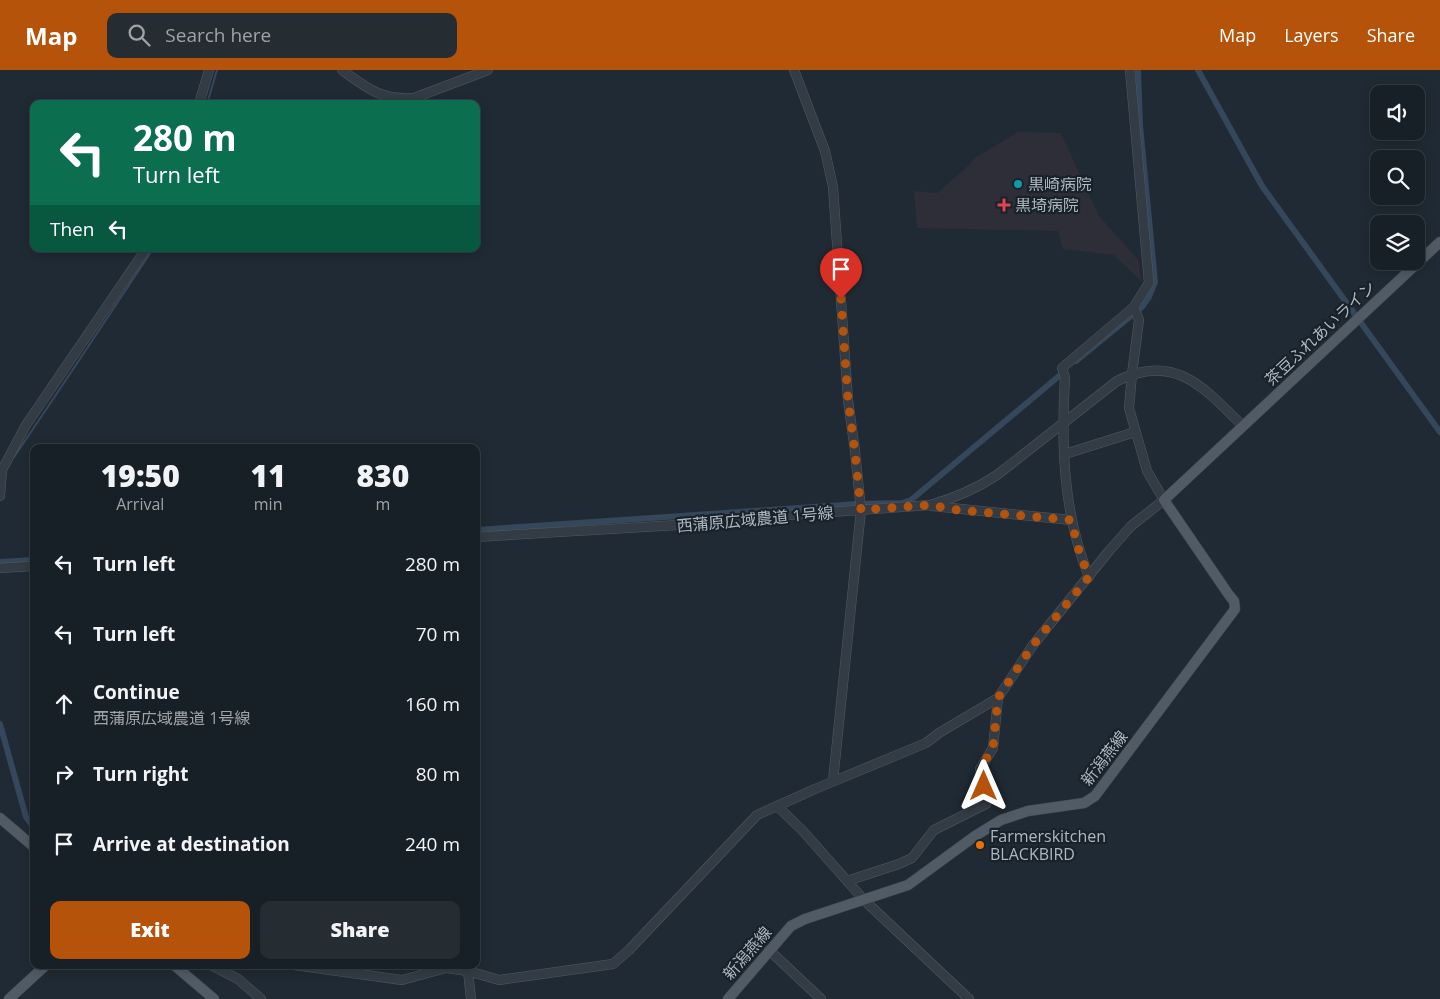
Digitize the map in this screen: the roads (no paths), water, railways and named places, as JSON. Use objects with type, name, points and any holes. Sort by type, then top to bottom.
[{"type":"main road","name":"茶豆ふれあいライン","points":[[1243,426],[1440,242]]},
{"type":"main road","points":[[1164,500],[1243,426]]},
{"type":"main road","name":"新潟燕線","points":[[728,999],[791,926],[908,885],[1001,820],[1028,810],[1084,802],[1095,796],[1235,609],[1234,601],[1164,500]]},
{"type":"main road","points":[[0,818],[30,844]]},
{"type":"main road","points":[[9,999],[42,969]]},
{"type":"main road","points":[[179,969],[214,999]]},
{"type":"street","points":[[200,100],[209,70]]},
{"type":"street","points":[[342,70],[375,93],[386,97],[402,99],[414,98],[488,70]]},
{"type":"street","points":[[794,70],[825,151],[833,187],[848,400],[861,510],[833,782]]},
{"type":"street","points":[[1089,577],[1079,551],[1071,520],[1064,473],[1065,377],[1062,368],[1134,308],[1149,283],[1130,70]]},
{"type":"street","points":[[0,496],[1,471],[26,425],[144,252]]},
{"type":"street","points":[[453,969],[499,980],[613,964],[629,950],[758,816],[777,806],[926,743],[939,733],[998,698],[1033,645],[1131,526],[1164,500],[1147,471],[1129,408],[1139,320],[1134,308]]},
{"type":"street","name":"西蒲原広域農道 1号線","points":[[480,537],[695,524],[718,520],[930,505],[956,498],[998,475],[1117,381],[1132,374],[1149,370],[1179,374],[1196,382],[1243,426]]},
{"type":"street","points":[[1065,454],[1135,432]]},
{"type":"street","points":[[930,505],[957,510],[1071,520]]},
{"type":"street","points":[[0,568],[30,566]]},
{"type":"street","points":[[846,881],[912,858],[934,830],[986,804],[988,796],[980,769],[993,748],[998,698]]},
{"type":"street","points":[[777,806],[802,830],[864,900],[969,999]]},
{"type":"street","points":[[770,950],[821,999]]},
{"type":"street","points":[[218,969],[238,979],[261,999]]},
{"type":"street","points":[[323,969],[402,980],[442,969]]},
{"type":"street","points":[[468,971],[471,999]]},
{"type":"waterway","points":[[208,100],[217,70]]},
{"type":"waterway","points":[[1076,361],[1142,307],[1149,297],[1155,282],[1140,125],[1138,70]]},
{"type":"waterway","points":[[1198,70],[1262,186],[1440,432]]},
{"type":"waterway","points":[[14,457],[151,252]]},
{"type":"waterway","points":[[480,530],[857,504],[902,503],[911,500],[1065,371]]},
{"type":"waterway","points":[[0,562],[30,560]]},
{"type":"waterway","points":[[0,724],[26,817],[30,822]]},
{"type":"place","name":"黒崎病院","points":[[1018,184]]},
{"type":"place","name":"黒埼病院","points":[[1004,205]]},
{"type":"place","name":"Farmerskitchen BLACKBIRD","points":[[980,845]]}]
